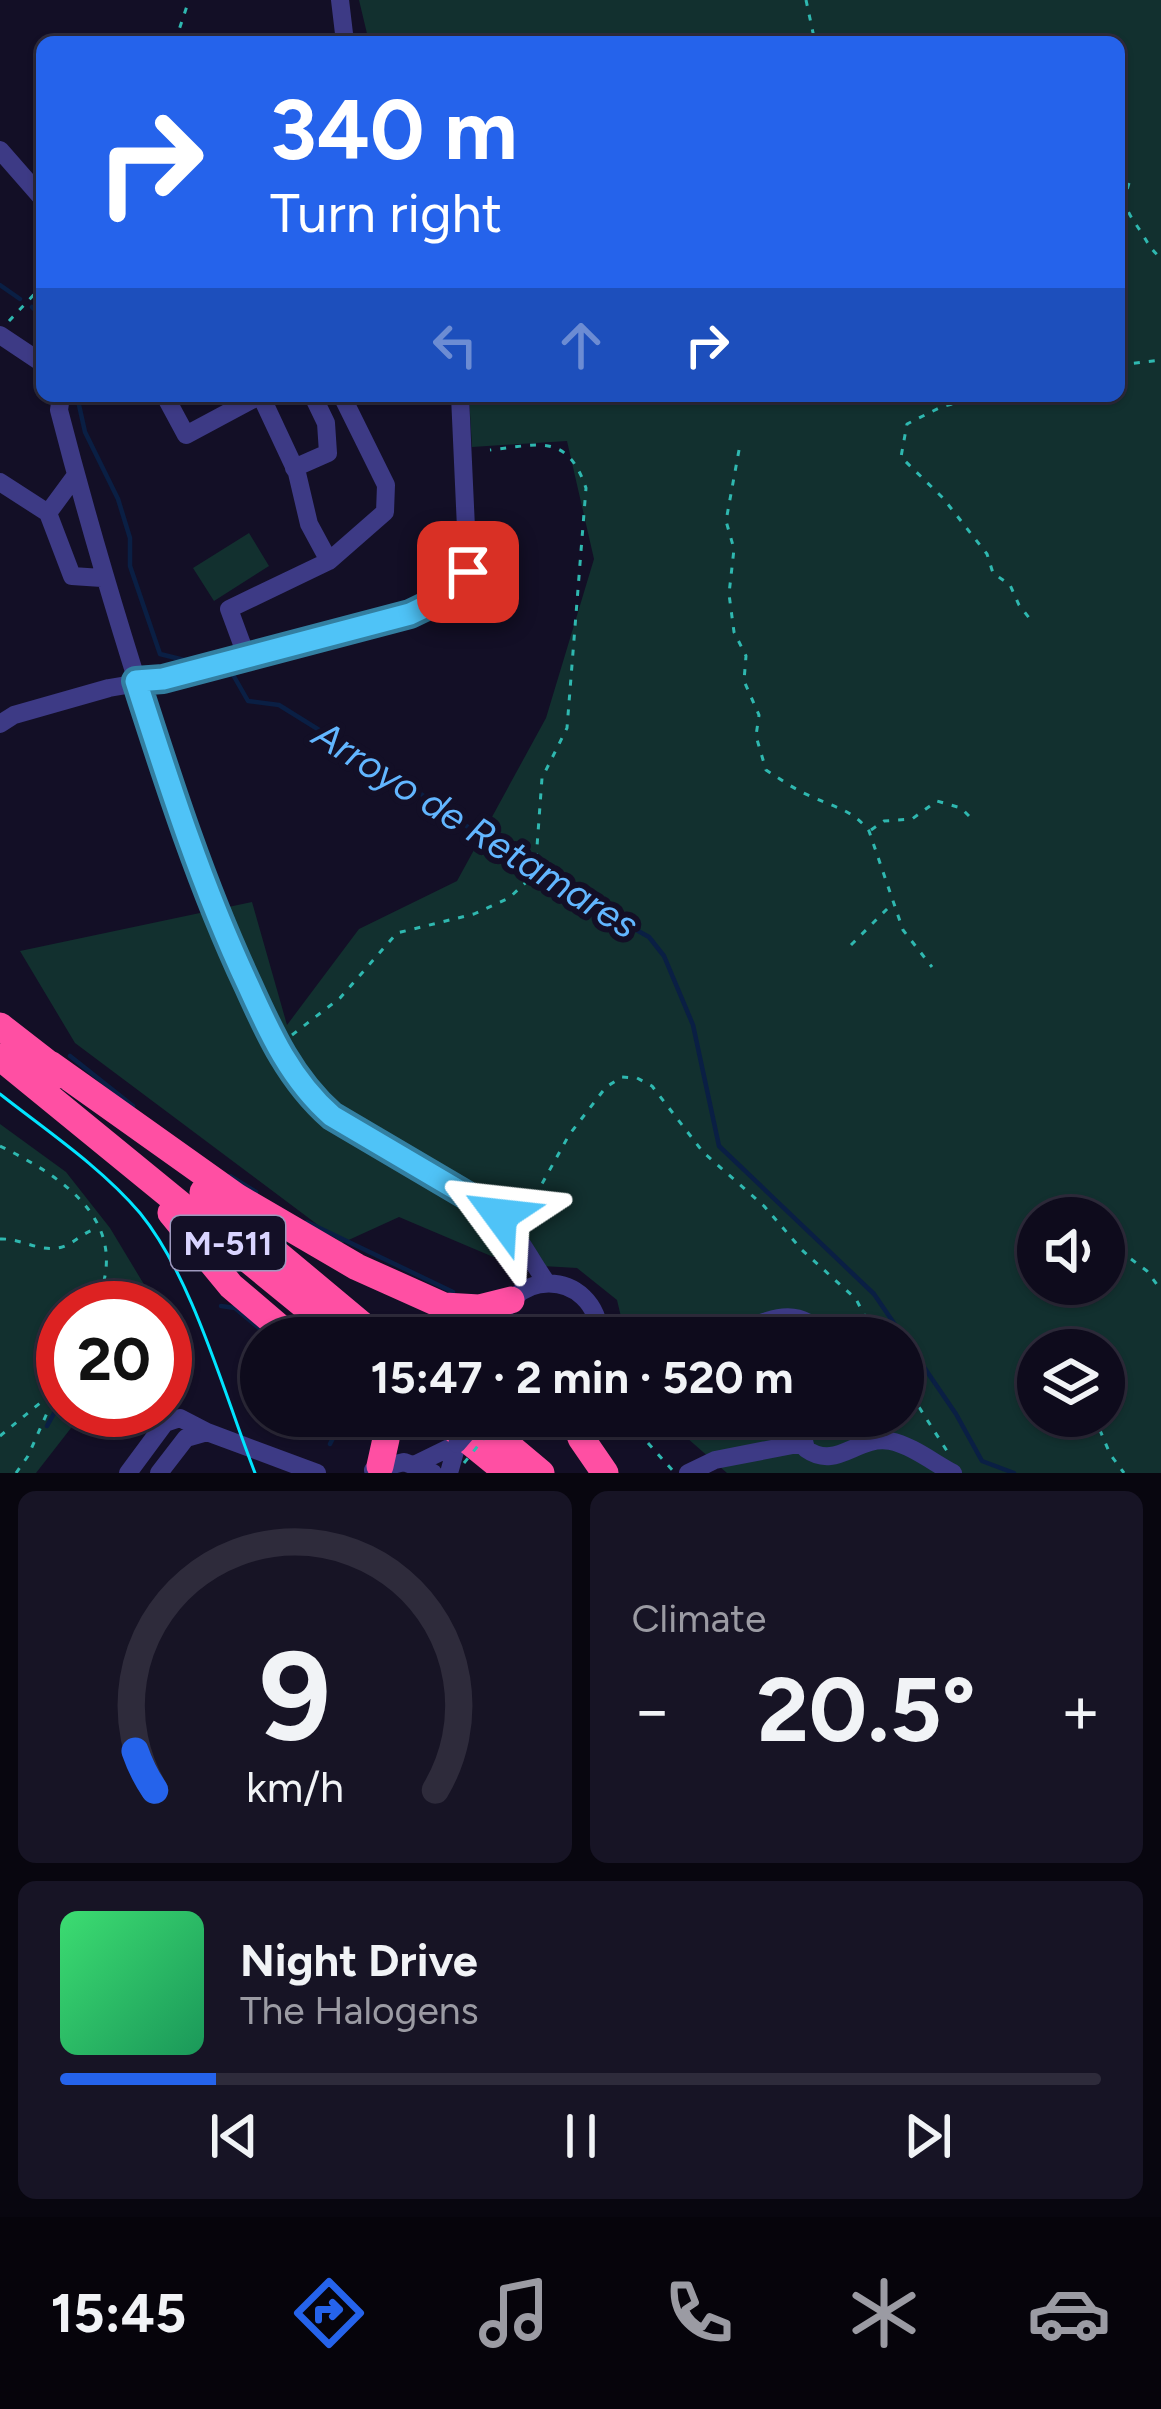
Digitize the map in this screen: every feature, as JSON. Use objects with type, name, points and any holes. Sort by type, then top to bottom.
[{"type":"highway","name":"M-511","points":[[0,1026],[353,1317]]},
{"type":"highway","name":"M-511","points":[[0,1058],[318,1317]]},
{"type":"highway","points":[[50,1064],[223,1187],[357,1267],[435,1304],[479,1308],[516,1296]]},
{"type":"highway","points":[[110,1149],[168,1209],[231,1286],[267,1317]]},
{"type":"highway","points":[[375,1470],[386,1437]]},
{"type":"highway","points":[[464,1437],[508,1473]]},
{"type":"highway","points":[[501,1437],[542,1473]]},
{"type":"highway","points":[[581,1437],[605,1473]]},
{"type":"street","points":[[340,0],[344,36]]},
{"type":"street","points":[[0,150],[36,191]]},
{"type":"street","points":[[4,328],[36,357]]},
{"type":"street","points":[[61,402],[102,578],[208,900],[276,1048],[308,1095],[332,1116],[500,1215],[547,1283],[580,1294],[593,1317]]},
{"type":"street","points":[[168,402],[186,435],[249,402]]},
{"type":"street","points":[[263,402],[294,467],[309,524],[329,561]]},
{"type":"street","points":[[246,655],[229,610],[329,561],[385,512],[386,485],[344,402]]},
{"type":"street","points":[[0,724],[14,715],[136,681],[163,679],[410,614],[460,590],[468,572],[460,402]]},
{"type":"street","points":[[294,467],[328,454],[326,423],[316,403]]},
{"type":"street","points":[[49,513],[76,475]]},
{"type":"street","points":[[0,482],[49,513],[72,576],[102,578]]},
{"type":"street","points":[[502,1317],[516,1296],[525,1250]]},
{"type":"street","points":[[516,1296],[547,1283]]},
{"type":"street","points":[[128,1473],[172,1419],[186,1419],[207,1432],[312,1472]]},
{"type":"street","points":[[159,1473],[186,1438],[207,1432]]},
{"type":"street","points":[[802,1442],[803,1437]]},
{"type":"street","points":[[802,1442],[816,1456],[829,1460],[869,1442],[890,1441],[951,1464]]},
{"type":"street","points":[[688,1473],[715,1460],[786,1449],[802,1442]]},
{"type":"street","points":[[375,1470],[424,1468],[456,1460]]},
{"type":"path","points":[[178,36],[189,0]]},
{"type":"path","points":[[806,0],[814,36]]},
{"type":"path","points":[[1125,196],[1129,183]]},
{"type":"path","points":[[1125,207],[1149,248],[1161,258]]},
{"type":"path","points":[[4,328],[36,293]]},
{"type":"path","points":[[1125,364],[1161,360]]},
{"type":"path","points":[[960,402],[907,424],[901,457],[943,498],[1034,624]]},
{"type":"path","points":[[276,1048],[340,998],[397,933],[474,914],[509,898],[535,874],[542,778],[567,728],[586,488],[579,466],[558,447],[542,444],[490,450]]},
{"type":"path","points":[[739,450],[726,521],[734,548],[729,594],[734,632],[746,656],[744,681],[759,715],[757,736],[766,770],[805,794],[849,811],[869,831],[903,930],[932,967]]},
{"type":"path","points":[[869,831],[884,821],[912,819],[937,801],[961,808],[972,819]]},
{"type":"path","points":[[850,945],[892,905]]},
{"type":"path","points":[[525,1250],[538,1191],[569,1135],[605,1087],[622,1077],[637,1078],[652,1086],[703,1152],[856,1299],[865,1317]]},
{"type":"path","points":[[0,1146],[45,1168],[80,1199],[106,1241],[107,1281]]},
{"type":"path","points":[[0,1238],[37,1247],[64,1246],[83,1232],[99,1228]]},
{"type":"path","points":[[1131,1259],[1161,1290]]},
{"type":"path","points":[[0,1436],[36,1406]]},
{"type":"path","points":[[924,1418],[951,1464]]},
{"type":"path","points":[[16,1473],[36,1437]]},
{"type":"path","points":[[456,1460],[480,1437]]},
{"type":"path","points":[[641,1437],[675,1473]]},
{"type":"path","points":[[1103,1437],[1124,1473]]},
{"type":"green space","points":[[359,0],[1161,0],[1161,1473],[727,1473],[686,1437],[924,1437],[924,1317],[621,1317],[617,1300],[577,1268],[525,1265],[491,1256],[399,1217],[342,1243],[75,1043],[20,951],[252,902],[287,1025],[359,929],[457,881],[546,718],[594,559],[567,441],[472,447],[469,402],[1125,402],[1125,36],[368,36]]},
{"type":"green space","points":[[249,533],[269,566],[214,601],[193,568]]},
{"type":"green space","points":[[0,1124],[66,1172],[110,1228],[142,1281],[36,1281],[36,1437],[64,1437],[36,1473],[0,1473]]},
{"type":"waterway","name":"Arroyo de Retamares","points":[[0,285],[20,299]]},
{"type":"waterway","name":"Arroyo de Retamares","points":[[32,307],[36,311]]},
{"type":"waterway","name":"Arroyo de Retamares","points":[[78,402],[85,432],[118,499],[130,538],[130,566],[160,654],[192,662]]},
{"type":"waterway","name":"Arroyo de Retamares","points":[[232,673],[248,701],[279,705],[411,787],[535,874],[649,937],[664,956],[693,1025],[719,1146],[874,1294],[956,1414],[982,1461],[1014,1473]]},
{"type":"waterway","points":[[70,1056],[133,1106]]},
{"type":"waterway","points":[[230,1176],[256,1192]]},
{"type":"waterway","points":[[307,1222],[453,1292]]},
{"type":"waterway","points":[[221,1306],[235,1308],[246,1317]]},
{"type":"waterway","points":[[330,1444],[334,1437]]},
{"type":"tram line","points":[[0,1094],[108,1180],[159,1240],[192,1303],[255,1473]]},
{"type":"route","points":[[468,572],[460,590],[410,614],[163,679],[136,681],[208,900],[276,1048],[308,1095],[332,1116],[500,1215]]}]
